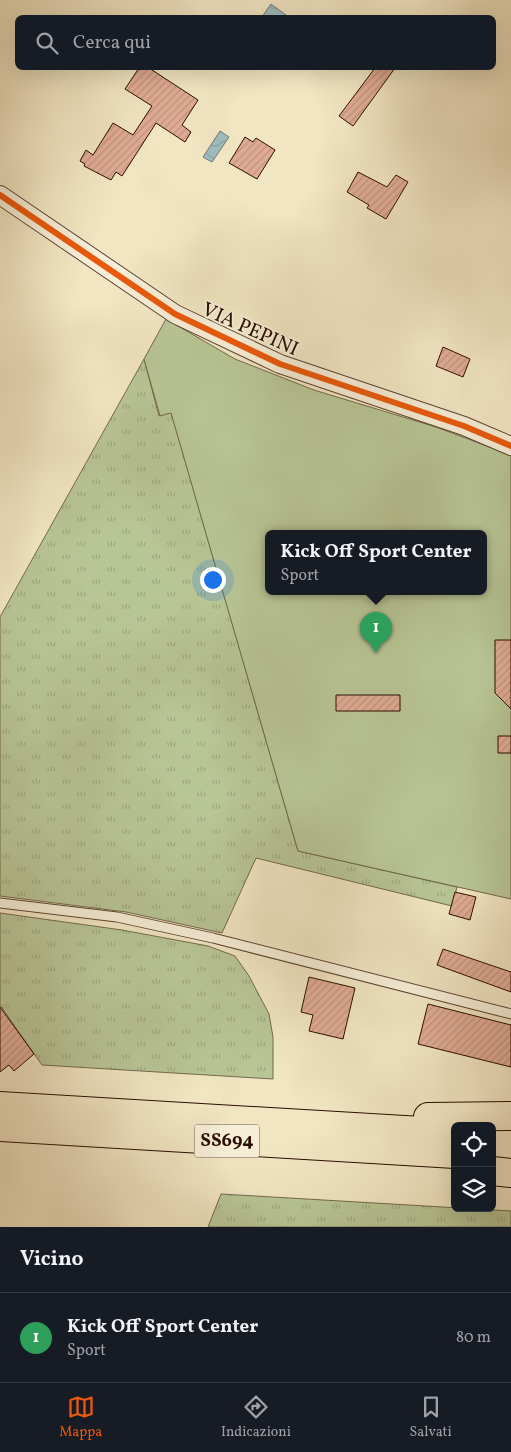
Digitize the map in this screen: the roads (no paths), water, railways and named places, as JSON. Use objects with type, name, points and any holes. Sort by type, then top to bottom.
[{"type":"highway","points":[[278,1123],[340,1116],[511,1116]]},
{"type":"highway","name":"SS694","points":[[1,1122],[278,1123],[451,1133]]},
{"type":"highway","name":"SS694","points":[[1,1122],[451,1154]]},
{"type":"highway","points":[[496,1135],[511,1136]]},
{"type":"highway","points":[[390,1151],[427,1166],[451,1168]]},
{"type":"highway","points":[[496,1156],[511,1157]]},
{"type":"highway","points":[[496,1171],[511,1173]]},
{"type":"street","name":"VIA PEPINI","points":[[0,194],[175,314],[280,364],[464,426],[511,446]]},
{"type":"lane","points":[[0,903],[117,917],[213,938],[511,1014]]},
{"type":"water","points":[[271,4],[286,15],[263,15]]},
{"type":"water","points":[[220,131],[229,137],[212,162],[203,157]]},
{"type":"place","name":"Kick Off Sport Center","points":[[376,653]]}]
